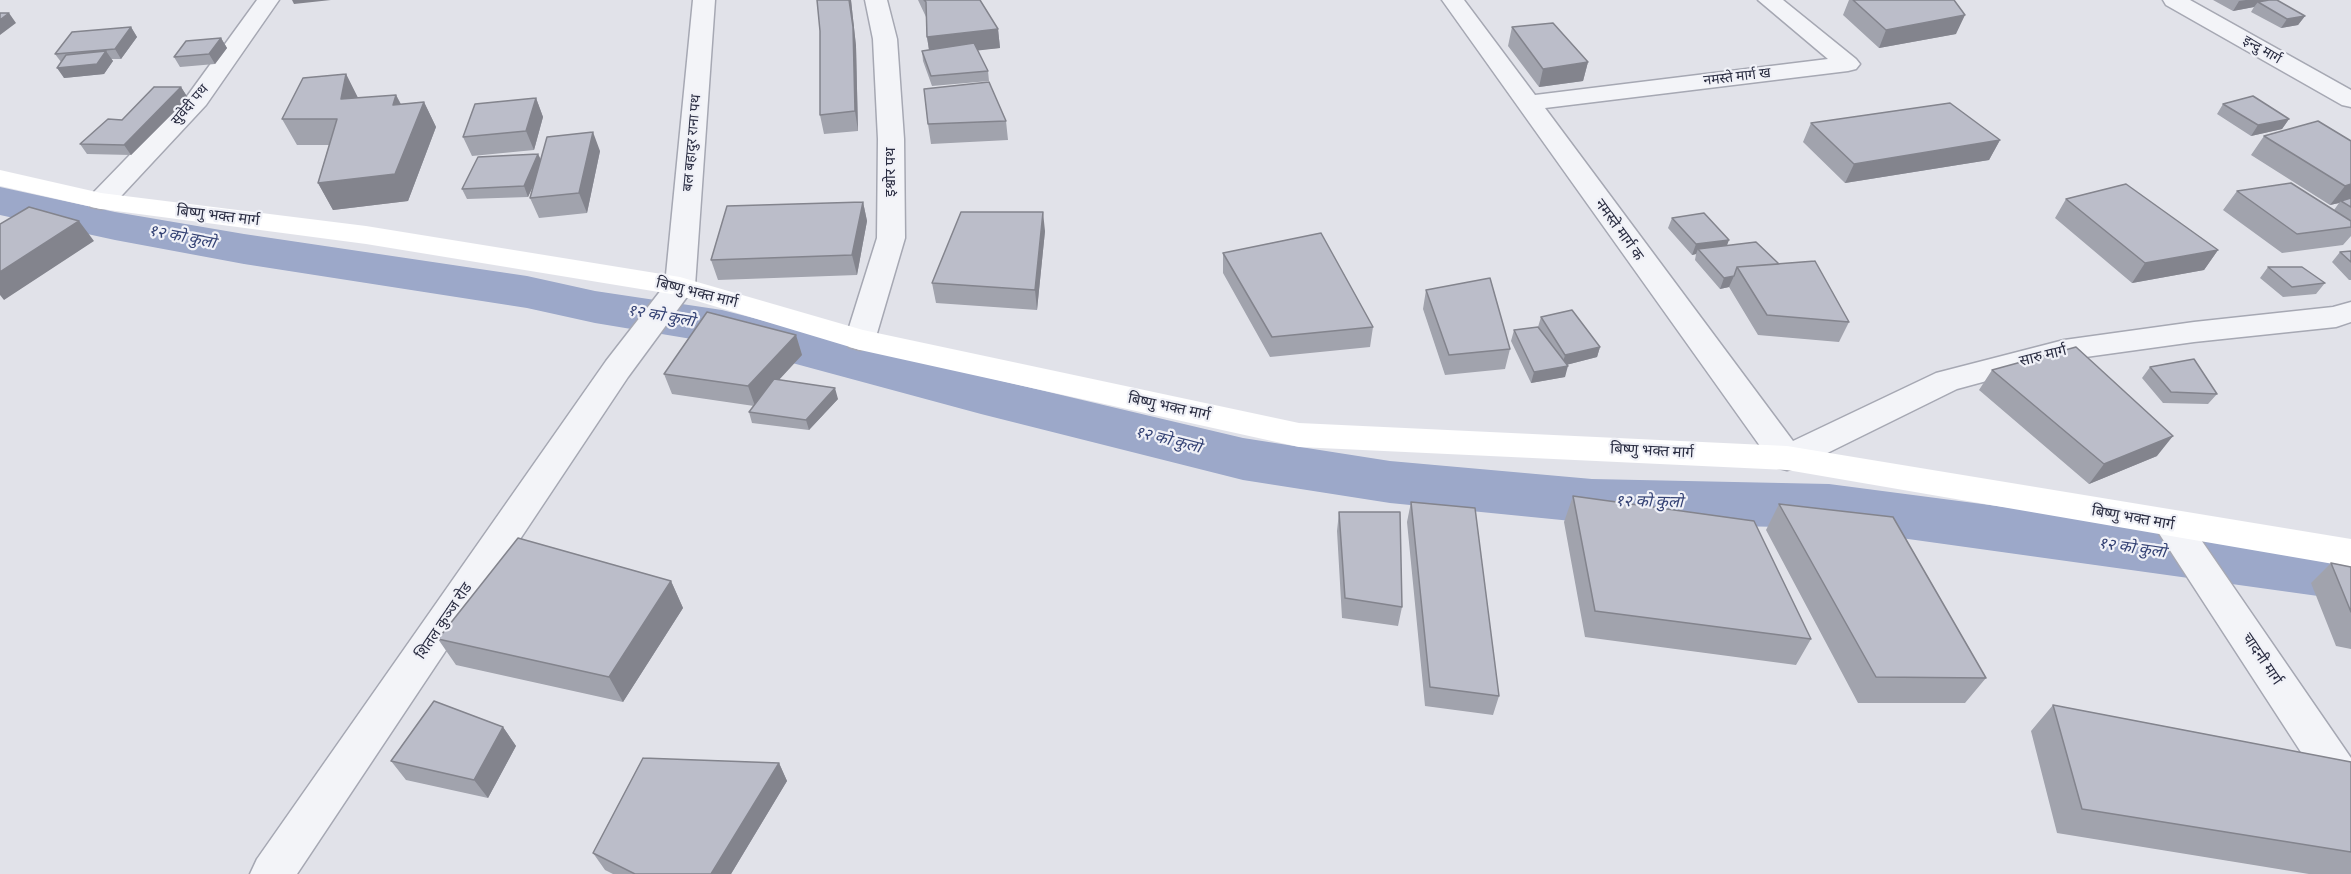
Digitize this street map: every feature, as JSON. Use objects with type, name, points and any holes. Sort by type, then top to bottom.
[{"type":"street","name":"सुवेदी पथ","points":[[101,201],[197,100],[268,0]]},
{"type":"street","name":"बल बहादुर राना पथ","points":[[680,285],[704,0]]},
{"type":"street","name":"इश्वोर पथ","points":[[860,340],[891,238],[891,139],[885,39],[876,0]]},
{"type":"street","name":"नमस्ते मार्ग क","points":[[1453,0],[1787,458]]},
{"type":"street","name":"नमस्ते मार्ग ख","points":[[1526,103],[1848,64],[1769,0]]},
{"type":"street","name":"इन्दु मार्ग","points":[[2174,0],[2351,100]]},
{"type":"street","name":"बिष्णु भक्त मार्ग","points":[[0,178],[101,201],[366,235],[680,285],[860,340],[1299,435],[1787,458],[2177,532],[2351,553]]},
{"type":"street","name":"शितल कुञ्ज रोड","points":[[272,874],[616,369],[680,285]]},
{"type":"street","name":"सारु मार्ग","points":[[1787,458],[1947,381],[2064,350],[2194,332],[2336,317],[2351,312]]},
{"type":"street","name":"चादनी मार्ग","points":[[2177,532],[2351,794]]},
{"type":"building","points":[[817,0],[849,0],[853,27],[855,111],[820,115],[820,31]]},
{"type":"building","points":[[924,0],[980,0],[998,29],[927,37],[926,2]]},
{"type":"building","points":[[1853,0],[1954,0],[1965,15],[1886,30]]},
{"type":"building","points":[[2277,0],[2305,16],[2287,19],[2258,2]]},
{"type":"building","points":[[0,13],[9,13],[0,20]]},
{"type":"building","points":[[1553,23],[1588,62],[1543,69],[1512,27]]},
{"type":"building","points":[[131,27],[115,49],[55,54],[72,32]]},
{"type":"building","points":[[221,38],[209,54],[174,57],[186,41]]},
{"type":"building","points":[[974,43],[988,71],[931,76],[922,51]]},
{"type":"building","points":[[106,51],[97,64],[57,68],[66,55]]},
{"type":"building","points":[[346,74],[341,99],[396,95],[393,105],[424,102],[395,174],[318,183],[337,119],[282,119],[303,78]]},
{"type":"building","points":[[989,82],[1006,121],[928,124],[924,89]]},
{"type":"building","points":[[154,87],[181,87],[124,145],[80,144],[108,119],[122,120]]},
{"type":"building","points":[[2253,96],[2289,119],[2258,125],[2223,104]]},
{"type":"building","points":[[536,98],[526,131],[463,137],[475,104]]},
{"type":"building","points":[[1950,103],[2000,140],[1854,164],[1811,123]]},
{"type":"building","points":[[2318,121],[2351,141],[2351,184],[2345,186],[2264,136]]},
{"type":"building","points":[[593,132],[579,193],[530,198],[547,137]]},
{"type":"building","points":[[538,154],[524,186],[462,189],[478,157]]},
{"type":"building","points":[[2291,183],[2351,221],[2351,227],[2297,234],[2237,191]]},
{"type":"building","points":[[2126,184],[2218,250],[2145,263],[2066,199]]},
{"type":"building","points":[[2351,198],[2351,207],[2341,201]]},
{"type":"building","points":[[863,202],[852,255],[711,260],[727,206]]},
{"type":"building","points":[[29,207],[79,221],[0,272],[0,224]]},
{"type":"building","points":[[961,212],[1043,212],[1035,290],[932,283]]},
{"type":"building","points":[[1704,213],[1729,240],[1696,244],[1672,218]]},
{"type":"building","points":[[1321,233],[1373,327],[1272,337],[1223,253]]},
{"type":"building","points":[[1756,242],[1779,264],[1737,267],[1734,276],[1724,278],[1698,249]]},
{"type":"building","points":[[2351,251],[2351,262],[2340,252]]},
{"type":"building","points":[[1815,261],[1849,322],[1767,315],[1737,267]]},
{"type":"building","points":[[2268,267],[2302,267],[2325,283],[2292,287]]},
{"type":"building","points":[[1490,278],[1510,349],[1449,355],[1426,290]]},
{"type":"building","points":[[1572,310],[1600,347],[1565,355],[1541,317]]},
{"type":"building","points":[[707,312],[796,335],[748,386],[664,374]]},
{"type":"building","points":[[1538,327],[1568,366],[1534,372],[1514,330]]},
{"type":"building","points":[[2076,347],[2173,436],[2104,464],[1992,370]]},
{"type":"building","points":[[2194,359],[2217,394],[2171,392],[2150,367]]},
{"type":"building","points":[[774,379],[835,388],[806,420],[749,412]]},
{"type":"building","points":[[1573,496],[1754,521],[1811,639],[1595,611]]},
{"type":"building","points":[[1411,502],[1475,508],[1499,696],[1430,687]]},
{"type":"building","points":[[1779,504],[1893,517],[1986,678],[1876,677]]},
{"type":"building","points":[[1339,512],[1400,512],[1402,607],[1345,598]]},
{"type":"building","points":[[518,538],[671,581],[609,677],[438,639]]},
{"type":"building","points":[[2331,563],[2351,567],[2351,612]]},
{"type":"building","points":[[434,701],[503,727],[474,780],[391,761]]},
{"type":"building","points":[[2053,705],[2351,762],[2351,852],[2082,809]]},
{"type":"building","points":[[643,758],[779,763],[711,874],[635,874],[593,853]]},
{"type":"waterway","name":"१२ को कुलो","points":[[0,201],[115,226],[244,249],[527,292],[595,307],[722,327],[981,395],[1243,459],[1390,482],[1592,501],[1829,506],[2318,572],[2351,579]]}]
